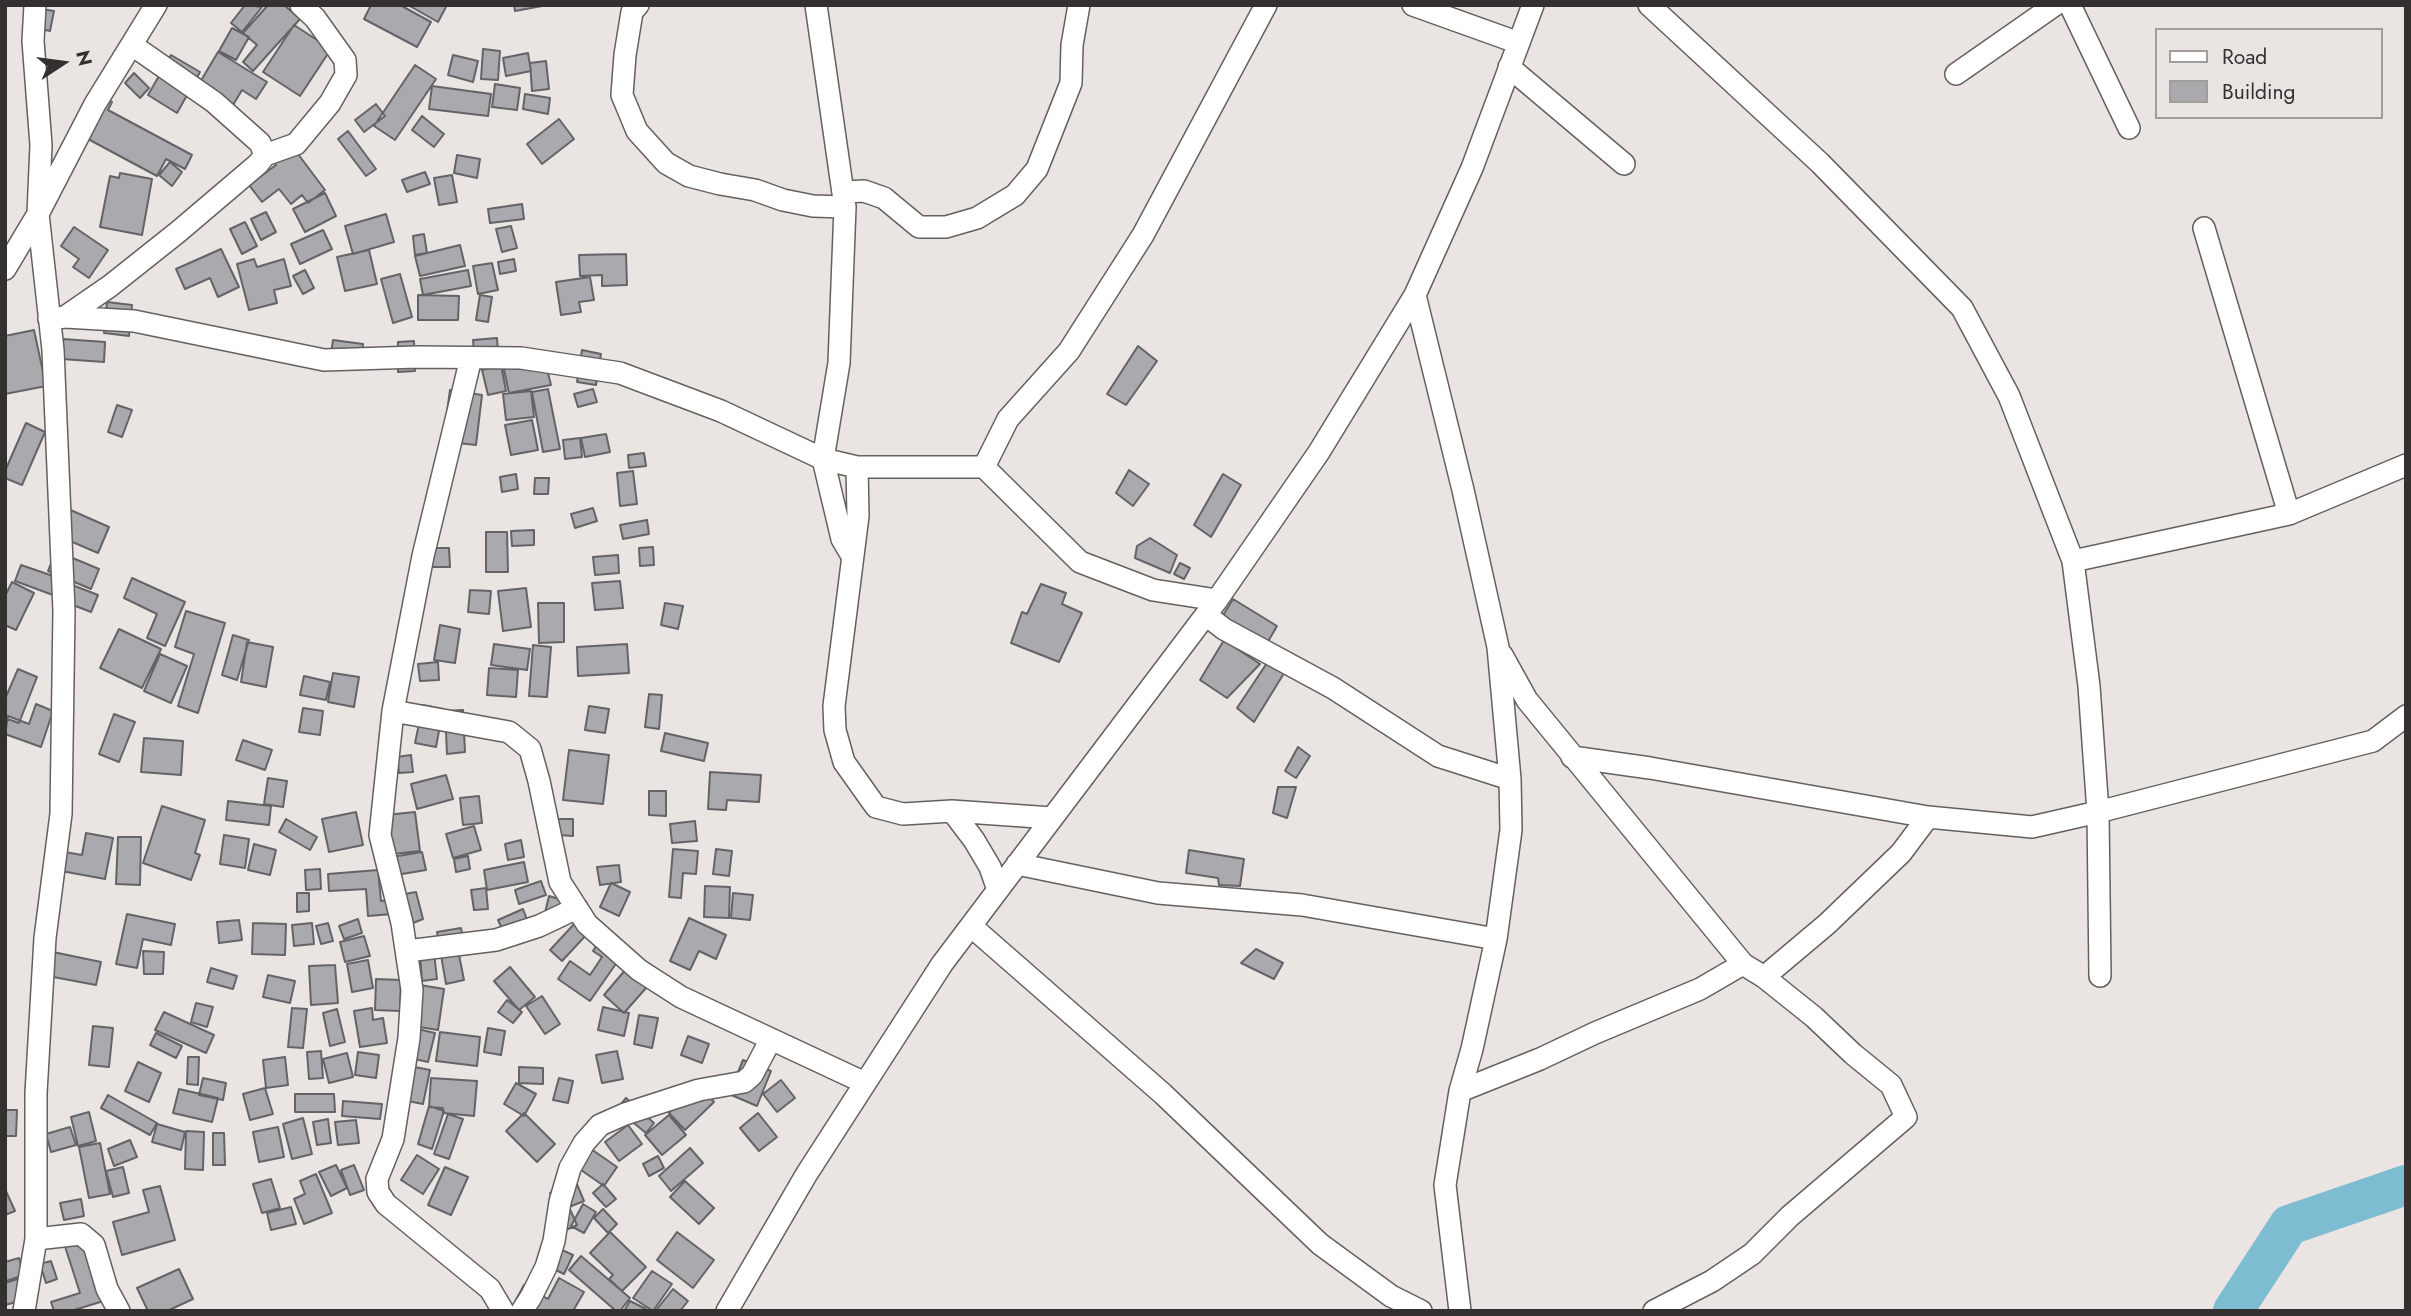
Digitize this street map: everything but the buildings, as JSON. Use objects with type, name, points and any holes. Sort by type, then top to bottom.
[{"type":"street","points":[[24,1311],[36,1239],[36,1093],[44,951],[61,814],[64,611],[53,350],[57,318],[38,214],[41,145],[33,41],[35,5]]},
{"type":"street","points":[[5,269],[38,214],[95,104],[156,5]]},
{"type":"street","points":[[57,318],[110,286],[178,232],[258,164],[265,155],[296,144],[330,103],[346,75],[345,60],[315,18],[301,5]]},
{"type":"street","points":[[638,5],[632,12],[622,95],[637,131],[666,163],[689,176],[813,206],[845,199],[863,191],[884,198],[919,227],[946,227],[977,218],[1015,195],[1037,169],[1071,83],[1072,45],[1079,5]]},
{"type":"street","points":[[816,5],[845,199],[839,363],[823,458],[842,539],[852,556]]},
{"type":"street","points":[[984,467],[1008,419],[1069,351],[1143,235],[1266,5]]},
{"type":"street","points":[[1413,5],[1519,43]]},
{"type":"street","points":[[727,1311],[806,1175],[942,964],[1211,607],[1319,452],[1415,295],[1472,168],[1533,5]]},
{"type":"street","points":[[1649,5],[1820,163],[1962,308],[2009,396],[2073,561],[2089,685],[2098,812],[2101,976]]},
{"type":"street","points":[[1956,74],[2055,5]]},
{"type":"street","points":[[2070,5],[2129,128]]},
{"type":"street","points":[[132,45],[214,102],[260,143],[265,155]]},
{"type":"street","points":[[1509,67],[1624,164]]},
{"type":"street","points":[[2204,228],[2290,514]]},
{"type":"street","points":[[1415,295],[1498,647],[1510,779],[1511,830],[1496,939],[1460,1091],[1446,1185],[1460,1311]]},
{"type":"street","points":[[57,318],[134,321],[324,360],[521,358],[620,373],[721,411],[823,458],[857,467],[984,467],[1080,562],[1153,590],[1211,607],[1224,629],[1333,688],[1438,756],[1510,779]]},
{"type":"street","points":[[471,358],[423,555],[393,711],[380,835],[402,923],[412,990],[409,1038],[393,1139],[377,1180],[378,1192],[386,1204],[490,1290],[503,1311]]},
{"type":"street","points":[[2073,561],[2290,514],[2406,465]]},
{"type":"street","points":[[857,467],[858,516],[834,706],[835,730],[844,762],[876,807],[903,814],[952,811],[1052,818]]},
{"type":"street","points":[[1498,647],[1527,700],[1743,964],[1765,977],[1814,1017],[1891,1085],[1906,1118],[1790,1216],[1752,1255],[1712,1281],[1654,1311]]},
{"type":"street","points":[[393,711],[509,732],[530,749],[560,882],[587,924],[639,970],[681,997],[865,1083]]},
{"type":"street","points":[[1572,757],[1650,768],[1928,817],[2032,827],[2373,741],[2406,716]]},
{"type":"street","points":[[952,811],[990,867],[998,890]]},
{"type":"street","points":[[1765,977],[1827,924],[1901,853],[1928,817]]},
{"type":"street","points":[[1017,864],[1158,893],[1302,905],[1496,939]]},
{"type":"street","points":[[407,951],[496,940],[539,926],[577,908]]},
{"type":"street","points":[[971,926],[1163,1094],[1320,1244],[1391,1296],[1421,1311]]},
{"type":"street","points":[[1460,1091],[1700,989],[1743,964]]},
{"type":"street","points":[[522,1311],[546,1267],[570,1168],[584,1143],[600,1125],[699,1090],[744,1082],[752,1075],[771,1039]]},
{"type":"street","points":[[36,1239],[80,1234],[94,1245],[107,1289],[119,1311]]},
{"type":"waterway","points":[[2233,1311],[2289,1225],[2406,1185]]}]
